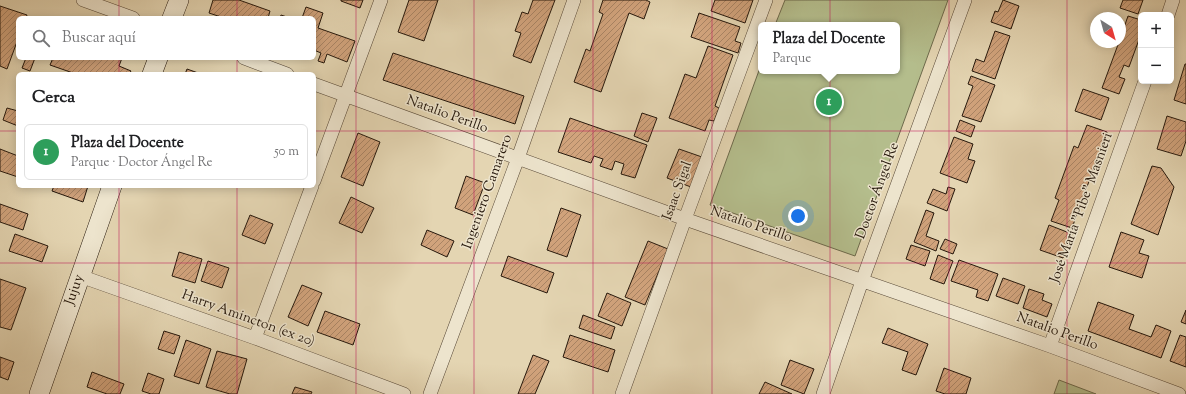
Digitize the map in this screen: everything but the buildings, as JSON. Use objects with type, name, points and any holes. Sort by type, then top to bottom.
[{"type":"main road","points":[[173,16],[179,0]]},
{"type":"main road","points":[[153,72],[157,60]]},
{"type":"main road","name":"Jujuy","points":[[39,394],[111,188]]},
{"type":"street","points":[[83,0],[127,16]]},
{"type":"street","points":[[316,176],[381,0]]},
{"type":"street","name":"Ingeniero Camarero","points":[[430,394],[518,158],[574,0]]},
{"type":"street","name":"Isaac Sigal","points":[[622,394],[766,0]]},
{"type":"street","name":"Doctor Ángel Re","points":[[823,394],[862,281],[966,0]]},
{"type":"street","points":[[1169,12],[1173,0]]},
{"type":"street","points":[[250,60],[282,72]]},
{"type":"street","name":"José María \"Pibe\" Masnieri","points":[[1050,346],[1143,84]]},
{"type":"street","name":"Natalio Perillo","points":[[316,85],[685,219],[1050,346],[1179,394]]},
{"type":"street","points":[[255,338],[311,188]]},
{"type":"street","name":"Harry Amincton (ex 20)","points":[[80,276],[255,338],[404,394]]},
{"type":"green space","points":[[785,0],[948,0],[855,256],[710,205],[758,73],[900,74],[900,22],[776,22]]},
{"type":"green space","points":[[1059,380],[1096,394],[1054,394]]},
{"type":"place","name":"Plaza del Docente","points":[[829,102]]}]
